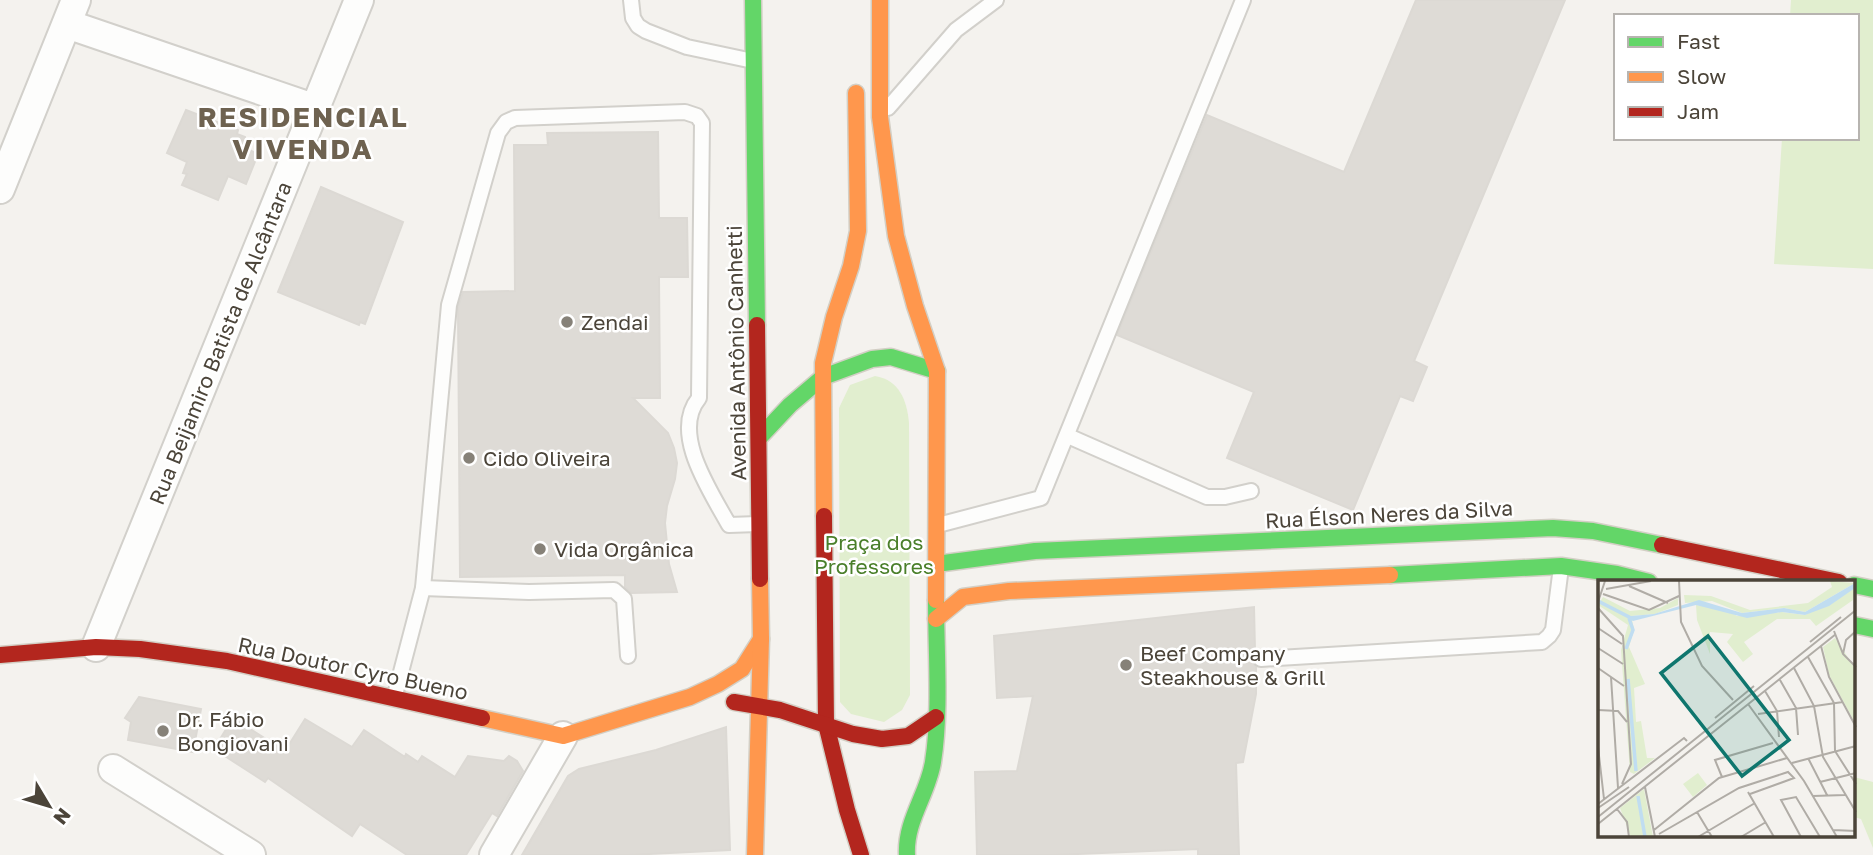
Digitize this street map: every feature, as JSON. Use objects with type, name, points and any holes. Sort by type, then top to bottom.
[{"type":"street","name":"Rua Beijamiro Batista de Alcântara","points":[[96,647],[359,0]]},
{"type":"street","name":"Avenida Antônio Canhetti","points":[[753,0],[761,639],[755,855]]},
{"type":"street","points":[[880,0],[880,117],[897,236],[915,306],[937,372],[936,717],[933,764],[906,839],[906,855]]},
{"type":"street","points":[[0,189],[71,12],[316,109]]},
{"type":"street","points":[[856,82],[858,231],[851,266],[834,317],[823,363],[823,377],[826,724],[847,810],[862,855]]},
{"type":"street","points":[[759,439],[790,405],[823,377],[872,359],[891,357],[937,372]]},
{"type":"street","name":"Rua Élson Neres da Silva","points":[[936,620],[962,597],[1447,531],[1553,528],[1593,531],[1829,580]]},
{"type":"street","name":"Rua Élson Neres da Silva","points":[[936,564],[1035,551],[1223,563],[1499,570],[1561,566],[1641,580]]},
{"type":"street","name":"Rua Doutor Cyro Bueno","points":[[0,655],[96,647],[140,649],[227,662],[563,736],[690,697],[742,669],[761,639]]},
{"type":"street","name":"Rua Doutor Cyro Bueno","points":[[690,697],[758,705],[826,724],[848,734],[874,739],[907,736],[936,717]]},
{"type":"street","points":[[494,855],[563,736]]},
{"type":"street","points":[[113,769],[251,855]]},
{"type":"lane","points":[[631,0],[633,18],[638,26],[646,31],[687,47],[753,61]]},
{"type":"lane","points":[[880,117],[956,30],[996,0]]},
{"type":"lane","points":[[936,525],[1041,498],[1243,0]]},
{"type":"lane","points":[[395,698],[423,588],[449,305],[498,133],[506,121],[515,118],[685,111],[697,116],[702,123],[699,398],[692,406],[690,415],[691,452],[729,525],[760,524]]},
{"type":"lane","points":[[1068,436],[1208,497],[1226,498],[1251,491]]},
{"type":"lane","points":[[1261,659],[1542,642],[1553,629],[1561,566]]},
{"type":"lane","points":[[423,588],[529,592],[614,590],[624,599],[628,656]]},
{"type":"green space","points":[[1791,0],[1873,0],[1873,269],[1774,264],[1782,140],[1859,140],[1859,14],[1790,14]]},
{"type":"green space","name":"Praça dos Professores","points":[[875,376],[890,382],[900,392],[909,423],[910,695],[902,710],[884,722],[851,714],[840,702],[839,408],[850,385]]},
{"type":"green space","points":[[1856,778],[1873,782],[1873,848],[1861,819],[1856,818]]},
{"type":"building","points":[[1416,0],[1565,0],[1414,361],[1427,367],[1413,401],[1400,396],[1353,510],[1227,458],[1254,392],[1117,335],[1207,115],[1344,172]]},
{"type":"building","points":[[186,110],[238,130],[237,134],[245,137],[247,149],[258,154],[246,184],[228,176],[218,200],[182,185],[187,174],[183,173],[187,162],[167,153]]},
{"type":"building","points":[[658,132],[659,218],[687,218],[688,277],[659,277],[660,398],[633,398],[668,433],[674,448],[677,463],[665,523],[669,564],[677,592],[631,593],[625,587],[625,575],[460,577],[458,307],[463,292],[515,291],[514,145],[548,145],[547,133]]},
{"type":"building","points":[[321,187],[403,222],[365,324],[360,322],[359,325],[278,292]]},
{"type":"building","points":[[1254,607],[1255,651],[1251,659],[1256,667],[1256,694],[1243,762],[1236,763],[1239,855],[1198,855],[1198,849],[977,855],[975,772],[1017,771],[1033,696],[997,698],[994,636]]},
{"type":"building","name":"Dr. Fábio Bongiovani","points":[[139,697],[201,709],[193,752],[128,740],[131,722],[125,718]]},
{"type":"building","points":[[233,718],[285,751],[305,719],[352,747],[364,730],[405,757],[406,754],[418,762],[422,756],[455,777],[468,756],[504,761],[509,756],[517,761],[523,771],[497,816],[492,813],[466,855],[407,855],[360,824],[352,836],[268,778],[265,782],[214,749]]},
{"type":"building","points":[[726,727],[730,850],[629,855],[522,855],[568,776],[579,769],[656,750]]},
{"type":"traffic: fast","points":[[753,0],[757,325]]},
{"type":"traffic: fast","points":[[759,438],[790,405],[823,377],[872,359],[891,357],[937,371]]},
{"type":"traffic: fast","points":[[936,564],[1035,551],[1553,528],[1593,531],[1662,545]]},
{"type":"traffic: fast","points":[[1390,575],[1561,566],[1641,580]]},
{"type":"traffic: fast","points":[[1856,585],[1873,589]]},
{"type":"traffic: fast","points":[[907,855],[913,819],[933,762],[937,702],[936,600]]},
{"type":"traffic: fast","points":[[1856,625],[1873,629]]},
{"type":"traffic: slow","points":[[880,0],[880,117],[896,236],[915,306],[937,371],[936,600]]},
{"type":"traffic: slow","points":[[824,516],[823,363],[834,317],[851,266],[858,231],[856,93]]},
{"type":"traffic: slow","points":[[936,619],[963,597],[1009,591],[1390,575]]},
{"type":"traffic: slow","points":[[755,855],[760,579]]},
{"type":"traffic: slow","points":[[482,718],[563,736],[690,697],[718,684],[742,669],[761,639]]},
{"type":"traffic: jam","points":[[757,325],[760,579]]},
{"type":"traffic: jam","points":[[824,516],[826,724],[861,855]]},
{"type":"traffic: jam","points":[[1662,545],[1829,580]]},
{"type":"traffic: jam","points":[[0,655],[96,647],[140,649],[227,661],[482,718]]},
{"type":"traffic: jam","points":[[734,702],[780,710],[853,734],[882,739],[908,736],[936,717]]},
{"type":"place","name":"Zendai","points":[[567,322]]},
{"type":"place","name":"Cido Oliveira","points":[[469,458]]},
{"type":"place","name":"Vida Orgânica","points":[[540,549]]},
{"type":"place","name":"Beef Company Steakhouse & Grill","points":[[1126,665]]},
{"type":"place","name":"Dr. Fábio Bongiovani","points":[[163,731]]},
{"type":"district","name":"RESIDENCIAL VIVENDA","points":[[303,132]]}]
